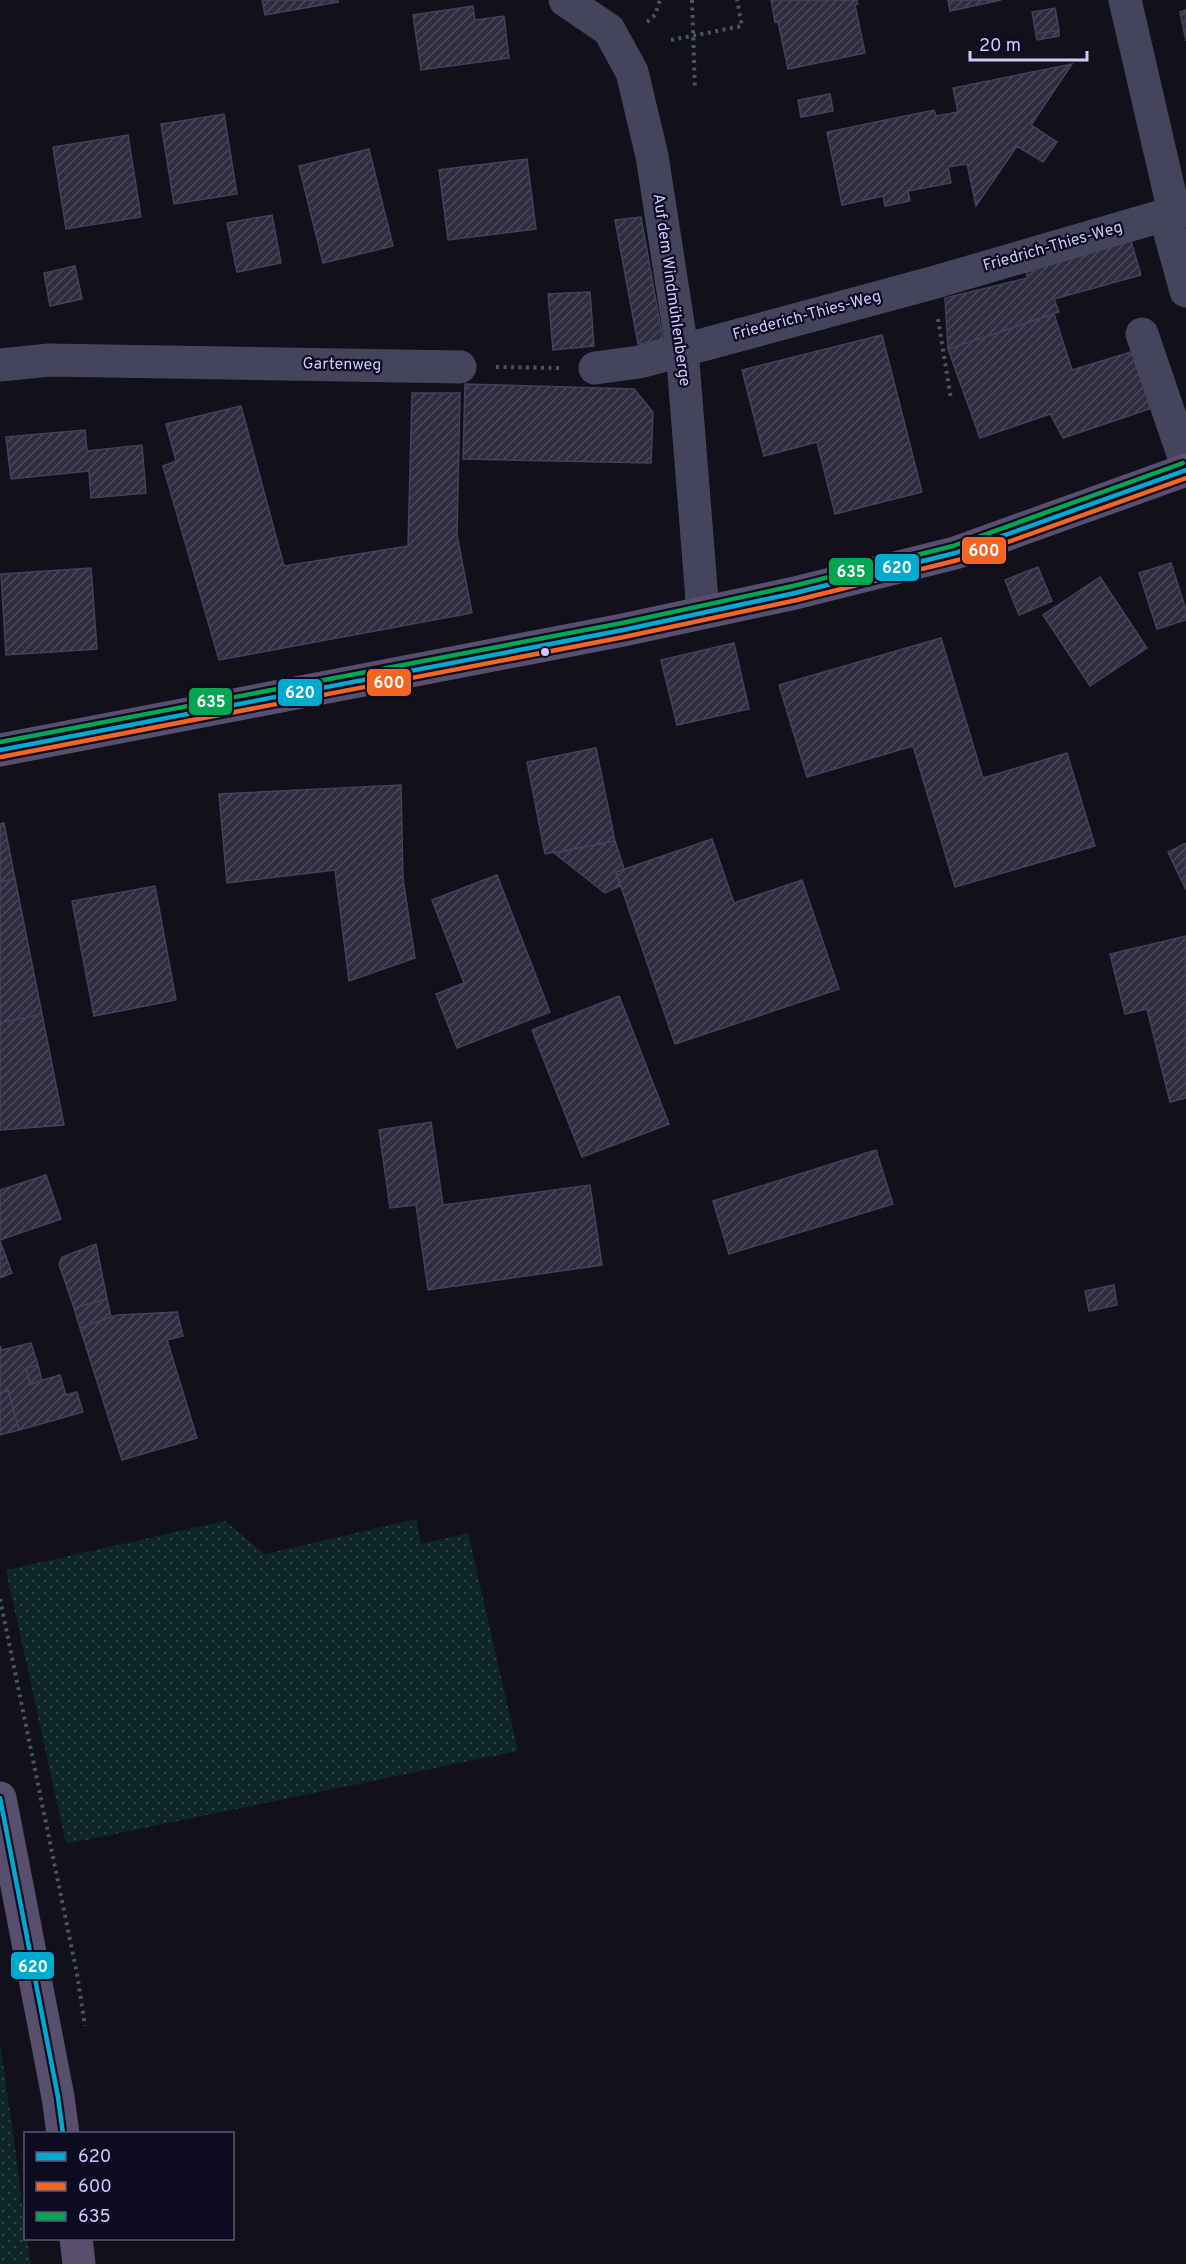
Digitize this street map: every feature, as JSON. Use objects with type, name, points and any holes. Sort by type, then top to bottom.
[{"type":"main road","points":[[0,750],[623,630],[795,593],[955,553],[1186,470]]},
{"type":"main road","points":[[0,1798],[63,2132]]},
{"type":"main road","points":[[76,2240],[79,2264]]},
{"type":"street","name":"Auf dem Windmühlenberge","points":[[565,0],[609,30],[632,72],[652,156],[682,349],[703,612]]},
{"type":"street","points":[[1125,0],[1175,213],[1186,291]]},
{"type":"street","name":"Friedrich-Thies-Weg","points":[[932,283],[1175,213]]},
{"type":"street","name":"Friederich-Thies-Weg","points":[[682,349],[932,283]]},
{"type":"street","points":[[1142,334],[1186,463]]},
{"type":"street","points":[[594,368],[639,362],[682,349]]},
{"type":"street","name":"Gartenweg","points":[[0,364],[49,360],[459,367]]},
{"type":"path","points":[[692,0],[694,90]]},
{"type":"path","points":[[672,40],[742,26],[737,0]]},
{"type":"path","points":[[932,283],[951,399]]},
{"type":"path","points":[[459,367],[594,368]]},
{"type":"green space","points":[[416,1519],[421,1544],[468,1533],[518,1751],[66,1844],[6,1570],[225,1521],[265,1554]]},
{"type":"green space","points":[[0,2043],[14,2139],[24,2222],[24,2240],[27,2240],[31,2264],[0,2264]]},
{"type":"building","points":[[262,0],[338,0],[338,2],[265,15]]},
{"type":"building","points":[[771,0],[857,0],[858,4],[855,5],[865,53],[788,69]]},
{"type":"building","points":[[948,0],[1001,0],[950,11]]},
{"type":"building","points":[[473,6],[475,20],[504,16],[509,58],[421,70],[413,15]]},
{"type":"building","points":[[1055,8],[1059,30],[1036,34],[1032,12]]},
{"type":"building","points":[[1186,10],[1186,41],[1180,12]]},
{"type":"building","points":[[1059,30],[1059,36],[1037,40],[1036,34]]},
{"type":"building","points":[[1072,64],[1031,125],[1057,142],[1043,162],[1017,146],[976,206],[967,164],[948,167],[951,183],[908,191],[910,201],[885,206],[883,196],[842,205],[827,132],[934,110],[936,116],[958,112],[953,88]]},
{"type":"building","points":[[830,94],[833,111],[801,117],[798,100]]},
{"type":"building","points":[[224,114],[237,194],[174,204],[161,124]]},
{"type":"building","points":[[128,135],[141,217],[66,229],[53,147]]},
{"type":"building","points":[[369,149],[393,246],[323,263],[299,166]]},
{"type":"building","points":[[527,159],[536,229],[448,240],[439,170]]},
{"type":"building","points":[[272,215],[281,263],[237,272],[227,223]]},
{"type":"building","points":[[641,217],[663,340],[638,344],[615,220]]},
{"type":"building","points":[[1131,241],[1141,275],[1054,299],[1059,312],[948,349],[945,298],[1027,278],[1026,268]]},
{"type":"building","points":[[75,266],[82,299],[50,306],[44,273]]},
{"type":"building","points":[[590,292],[594,346],[553,350],[548,294]]},
{"type":"building","points":[[1054,314],[1072,370],[1134,351],[1155,407],[1063,438],[1050,414],[980,438],[948,349]]},
{"type":"building","points":[[882,335],[922,492],[835,514],[817,442],[764,456],[742,370]]},
{"type":"building","points":[[465,384],[634,389],[653,412],[651,463],[463,459]]},
{"type":"building","points":[[412,393],[460,393],[457,535],[472,613],[219,660],[163,466],[176,461],[166,424],[241,406],[284,566],[408,546]]},
{"type":"building","points":[[85,430],[87,451],[142,445],[146,493],[91,498],[89,471],[11,479],[6,437]]},
{"type":"building","points":[[1171,563],[1186,610],[1186,620],[1157,629],[1139,573]]},
{"type":"building","points":[[1038,567],[1052,601],[1019,615],[1005,580]]},
{"type":"building","points":[[91,568],[97,649],[6,655],[1,574]]},
{"type":"building","points":[[1100,577],[1147,648],[1090,686],[1043,615]]},
{"type":"building","points":[[941,638],[983,778],[1067,753],[1095,846],[955,887],[913,746],[807,777],[779,685]]},
{"type":"building","points":[[734,643],[749,709],[677,725],[661,660]]},
{"type":"building","points":[[596,748],[615,841],[545,854],[527,762]]},
{"type":"building","points":[[401,785],[403,879],[415,958],[349,981],[335,870],[227,883],[219,794]]},
{"type":"building","points":[[4,823],[15,879],[0,882],[0,824]]},
{"type":"building","points":[[712,839],[734,903],[802,880],[839,989],[675,1044],[616,872]]},
{"type":"building","points":[[615,841],[624,869],[616,872],[620,886],[605,893],[554,853]]},
{"type":"building","points":[[1186,843],[1186,890],[1168,852]]},
{"type":"building","points":[[497,875],[550,1012],[457,1048],[436,994],[464,983],[432,900]]},
{"type":"building","points":[[15,879],[42,1014],[0,1023],[0,882]]},
{"type":"building","points":[[155,886],[176,1000],[94,1016],[72,901]]},
{"type":"building","points":[[1186,936],[1186,1098],[1170,1102],[1147,1009],[1125,1014],[1110,954]]},
{"type":"building","points":[[619,996],[669,1124],[582,1157],[532,1030]]},
{"type":"building","points":[[42,1014],[64,1125],[0,1130],[0,1023]]},
{"type":"building","points":[[431,1122],[443,1205],[590,1185],[602,1265],[428,1290],[416,1205],[390,1208],[379,1130]]},
{"type":"building","points":[[876,1150],[893,1204],[729,1254],[713,1201]]},
{"type":"building","points":[[46,1175],[61,1219],[0,1240],[0,1190]]},
{"type":"building","points":[[0,1241],[12,1273],[0,1278]]},
{"type":"building","points":[[96,1244],[107,1299],[74,1308],[59,1264],[62,1257]]},
{"type":"building","points":[[1114,1285],[1117,1305],[1089,1311],[1085,1291]]},
{"type":"building","points":[[107,1299],[111,1317],[80,1328],[74,1308]]},
{"type":"building","points":[[177,1312],[183,1336],[167,1340],[197,1438],[122,1460],[80,1328],[117,1315]]},
{"type":"building","points":[[31,1343],[38,1365],[26,1368],[30,1384],[60,1375],[66,1395],[77,1392],[83,1412],[19,1430],[8,1390],[0,1393],[0,1346],[2,1350]]},
{"type":"building","points":[[38,1365],[42,1381],[30,1384],[26,1368]]},
{"type":"building","points":[[8,1390],[19,1430],[0,1435],[0,1393]]},
{"type":"transit line","name":"635","points":[[0,742],[622,623],[793,586],[953,546],[1183,463]]},
{"type":"transit line","name":"620","points":[[0,750],[623,630],[795,593],[955,553],[1186,470]]},
{"type":"transit line","name":"600","points":[[1,757],[624,637],[797,600],[958,560],[1186,478]]},
{"type":"transit line","name":"620","points":[[0,1798],[58,2097],[63,2132]]}]
